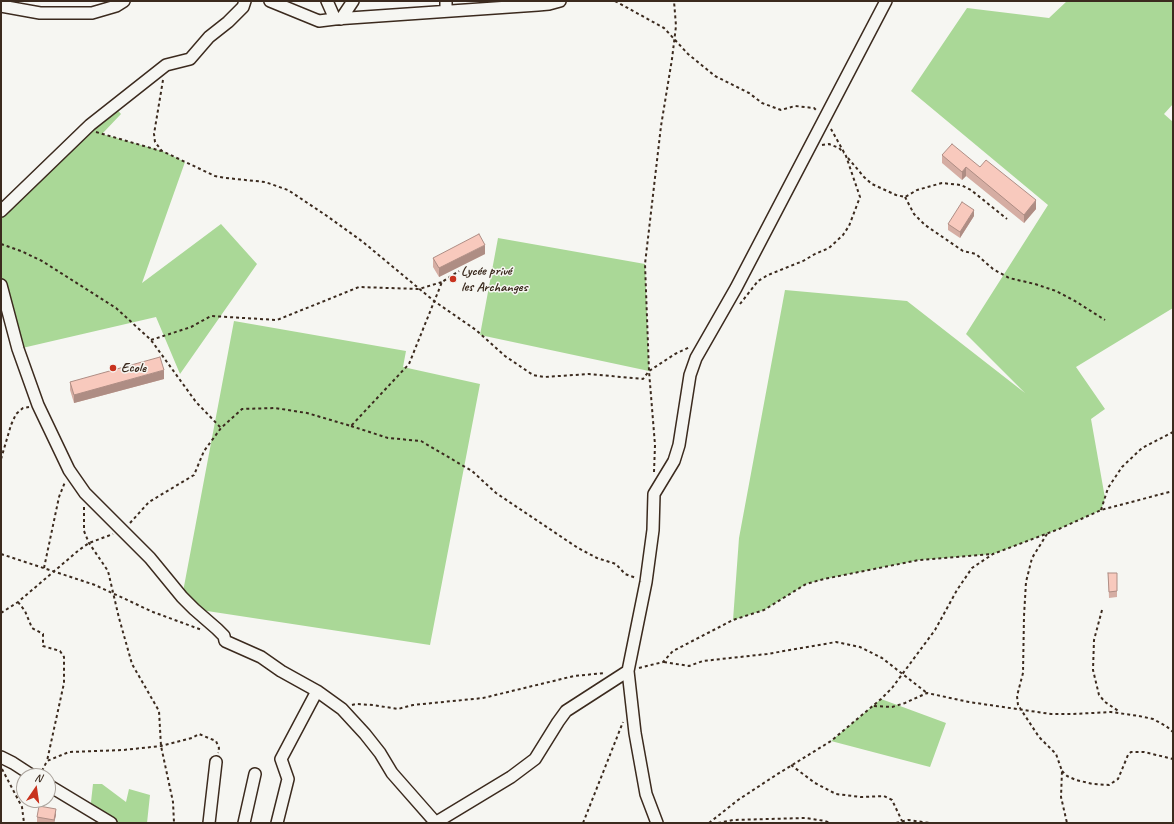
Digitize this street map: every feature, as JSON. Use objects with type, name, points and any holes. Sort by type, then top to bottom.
[{"type":"street","points":[[1,6],[40,13],[92,13],[116,6],[124,1]]},
{"type":"street","points":[[1,211],[85,130],[166,65],[190,59],[209,37],[228,22],[243,7],[245,1]]},
{"type":"street","points":[[270,1],[319,21],[446,6],[549,4],[560,1]]},
{"type":"street","points":[[327,1],[338,19]]},
{"type":"street","points":[[338,19],[353,1]]},
{"type":"street","points":[[657,823],[644,786],[635,733],[628,671],[646,582],[653,530],[654,494],[674,461],[679,445],[690,375],[696,358],[709,337],[886,1]]},
{"type":"street","points":[[1,285],[18,349],[38,405],[69,470],[85,493],[110,520],[123,530],[150,558],[182,597],[222,633],[225,641],[261,656],[281,671],[317,691],[342,709],[380,753],[392,773],[436,823],[511,777],[535,759],[566,711],[628,671]]},
{"type":"street","points":[[278,823],[288,779],[281,759],[317,691]]},
{"type":"street","points":[[1,757],[21,768]]},
{"type":"street","points":[[209,823],[216,762]]},
{"type":"street","points":[[244,823],[255,774]]},
{"type":"street","points":[[56,790],[111,823]]},
{"type":"path","points":[[615,1],[664,28],[688,54],[715,76],[749,93],[762,103],[781,110],[795,106],[814,108],[824,118],[846,156],[860,197],[849,226],[843,236],[830,248],[768,275],[758,281],[738,306]]},
{"type":"path","points":[[654,473],[655,445],[649,371],[646,264],[661,126],[676,26],[674,1]]},
{"type":"path","points":[[162,151],[155,142],[154,134],[166,65]]},
{"type":"path","points":[[85,130],[162,151],[215,176],[265,182],[288,190],[363,242],[434,301],[476,330],[504,356],[532,375],[544,377],[588,374],[643,379],[649,371],[675,354],[709,337]]},
{"type":"path","points":[[809,148],[829,144],[839,148],[872,184],[896,195],[905,197],[917,190],[942,183],[961,185],[971,190],[1007,219]]},
{"type":"path","points":[[905,197],[914,214],[925,225],[963,251],[976,254],[994,269],[1009,278],[1056,291],[1075,301],[1104,320]]},
{"type":"path","points":[[1,244],[42,261],[116,308],[151,340],[196,402],[221,428]]},
{"type":"path","points":[[151,340],[191,327],[211,316],[277,320],[359,288],[419,289],[442,282],[459,271]]},
{"type":"path","points":[[351,426],[409,364],[442,282]]},
{"type":"path","points":[[1,459],[10,425],[16,414],[23,408],[38,405]]},
{"type":"path","points":[[1,613],[18,602],[79,550],[89,543],[123,530],[149,502],[194,475],[204,451],[221,428],[242,409],[275,408],[307,413],[388,438],[421,441],[472,471],[496,493],[578,548],[597,558],[616,564],[625,574],[646,582]]},
{"type":"path","points":[[1101,510],[1108,488],[1122,467],[1142,448],[1173,432]]},
{"type":"path","points":[[44,568],[59,498],[69,470]]},
{"type":"path","points":[[708,823],[738,800],[831,741],[892,688],[935,630],[957,590],[972,568],[993,554],[1048,533],[1101,510],[1173,490]]},
{"type":"path","points":[[85,493],[84,531],[89,543],[108,571],[112,593],[132,664],[159,711],[161,746],[173,802],[174,823]]},
{"type":"path","points":[[1048,533],[1032,558],[1026,582],[1023,673],[1017,696],[1020,709],[1039,737],[1056,754],[1062,771],[1061,797],[1067,823]]},
{"type":"path","points":[[1,554],[95,585],[153,612],[205,632]]},
{"type":"path","points":[[663,662],[673,651],[733,620],[764,610],[806,584],[919,560],[993,554]]},
{"type":"path","points":[[18,602],[25,611],[32,628],[44,634],[43,646],[60,651],[64,657],[64,683],[47,761],[44,768]]},
{"type":"path","points":[[1102,610],[1094,640],[1094,670],[1099,695],[1105,702],[1121,713]]},
{"type":"path","points":[[342,709],[356,704],[398,709],[413,705],[483,698],[574,676],[628,671],[663,662],[688,666],[703,661],[767,654],[836,642],[860,647],[882,658],[927,692],[969,702],[1051,714],[1121,713],[1153,719],[1166,726],[1173,732]]},
{"type":"path","points":[[873,706],[892,707],[905,703],[927,692]]},
{"type":"path","points":[[583,823],[623,721]]},
{"type":"path","points":[[47,761],[69,752],[123,750],[161,746],[192,738],[199,734],[216,741],[219,748],[216,762]]},
{"type":"path","points":[[1062,771],[1076,780],[1093,784],[1108,785],[1118,779],[1128,755],[1132,752],[1144,752],[1173,759]]},
{"type":"path","points":[[791,765],[815,783],[836,794],[861,797],[884,796],[892,800],[902,821]]},
{"type":"path","points":[[1,767],[22,807],[24,823]]},
{"type":"path","points":[[718,823],[733,820],[806,818],[831,823]]},
{"type":"path","points":[[896,823],[902,821],[919,821],[930,823]]},
{"type":"green space","points":[[1067,1],[1173,1],[1173,104],[1164,114],[1173,122],[1173,308],[1076,367],[1105,409],[1091,419],[1105,498],[1101,510],[1059,529],[993,554],[919,560],[806,584],[764,610],[733,620],[739,538],[785,290],[907,301],[1025,393],[966,334],[1048,205],[911,91],[967,8],[1049,18]]},
{"type":"green space","points":[[114,106],[121,114],[102,134],[162,151],[185,162],[142,283],[221,224],[257,264],[180,374],[156,317],[18,349],[1,285],[1,211]]},
{"type":"green space","points":[[498,238],[645,264],[649,371],[480,335]]},
{"type":"green space","points":[[234,321],[406,351],[403,367],[480,384],[430,645],[194,609],[182,597]]},
{"type":"green space","points":[[881,699],[946,723],[930,767],[831,741]]},
{"type":"green space","points":[[93,784],[102,784],[126,802],[129,789],[150,795],[147,823],[111,823],[90,811]]},
{"type":"building","points":[[952,144],[980,167],[986,160],[1036,200],[1024,215],[966,167],[962,172],[942,155]]},
{"type":"building","points":[[962,202],[974,210],[960,232],[948,224]]},
{"type":"building","points":[[479,234],[485,245],[439,268],[433,258]]},
{"type":"building","points":[[160,357],[164,370],[74,395],[70,382]]},
{"type":"building","points":[[1108,573],[1117,573],[1117,591],[1109,592]]},
{"type":"building","points":[[39,808],[56,809],[54,820],[37,817]]},
{"type":"place","name":"Lycée privé les Archanges","points":[[453,279]]},
{"type":"place","name":"Ecole","points":[[113,368]]}]
